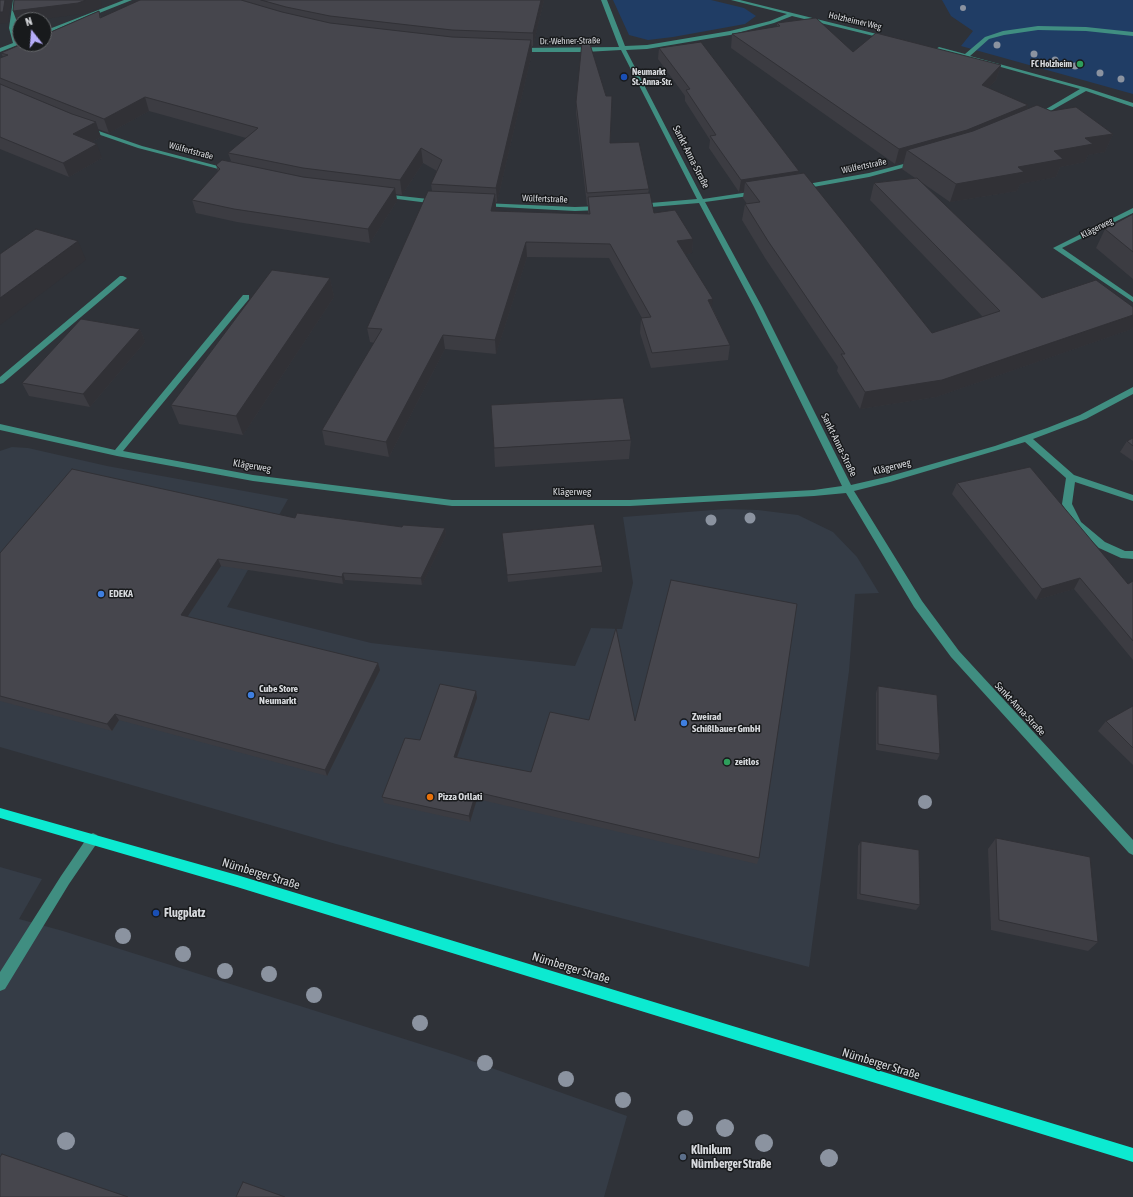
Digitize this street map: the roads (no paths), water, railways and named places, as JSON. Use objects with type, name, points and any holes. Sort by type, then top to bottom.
[{"type":"main road","name":"Nürnberger Straße","points":[[0,813],[93,839],[446,944],[1133,1155]]},
{"type":"street","points":[[14,12],[16,0]]},
{"type":"street","points":[[52,30],[129,0]]},
{"type":"street","name":"Sankt-Anna-Straße","points":[[604,0],[623,49],[701,201],[758,307],[848,488],[918,604],[955,654],[1133,849]]},
{"type":"street","name":"Holzheimer Weg","points":[[734,0],[890,38]]},
{"type":"street","name":"Dr.-Wehner-Straße","points":[[511,50],[623,49],[673,43],[730,33],[772,22],[790,14]]},
{"type":"street","points":[[966,56],[981,42],[1003,33],[1038,28],[1086,29],[1133,34]]},
{"type":"street","points":[[0,50],[12,45]]},
{"type":"street","points":[[936,49],[1085,89],[1133,105]]},
{"type":"street","points":[[1035,118],[1049,112],[1085,89]]},
{"type":"street","name":"Wülfertstraße","points":[[80,126],[140,146],[235,171]]},
{"type":"street","name":"Wülfertstraße","points":[[795,188],[869,175],[919,162]]},
{"type":"street","points":[[634,206],[701,201],[764,192]]},
{"type":"street","points":[[377,196],[446,203]]},
{"type":"street","name":"Wülfertstraße","points":[[475,205],[575,209],[612,207]]},
{"type":"street","name":"Klägerweg","points":[[1133,210],[1057,248],[1133,300]]},
{"type":"street","points":[[0,381],[124,278]]},
{"type":"street","points":[[117,453],[246,297]]},
{"type":"street","name":"Klägerweg","points":[[0,427],[117,453],[253,478],[452,502],[630,503],[780,495],[848,488],[927,469],[1026,438],[1082,417],[1133,390]]},
{"type":"street","points":[[1026,438],[1072,477],[1133,498]]},
{"type":"street","points":[[1072,477],[1067,504],[1078,524],[1102,545],[1124,555],[1133,555]]},
{"type":"street","points":[[0,984],[65,880],[93,839]]},
{"type":"place","name":"FC Holzheim","points":[[1080,64]]},
{"type":"place","name":"Neumarkt St.-Anna-Str.","points":[[624,77]]},
{"type":"place","name":"EDEKA","points":[[101,594]]},
{"type":"place","name":"Cube Store Neumarkt","points":[[251,695]]},
{"type":"place","name":"Zweirad Schißlbauer GmbH","points":[[684,723]]},
{"type":"place","name":"zeitlos","points":[[727,762]]},
{"type":"place","name":"Pizza Orllati","points":[[430,797]]},
{"type":"place","name":"Flugplatz","points":[[156,913]]},
{"type":"place","name":"Klinikum Nürnberger Straße","points":[[683,1157]]}]
